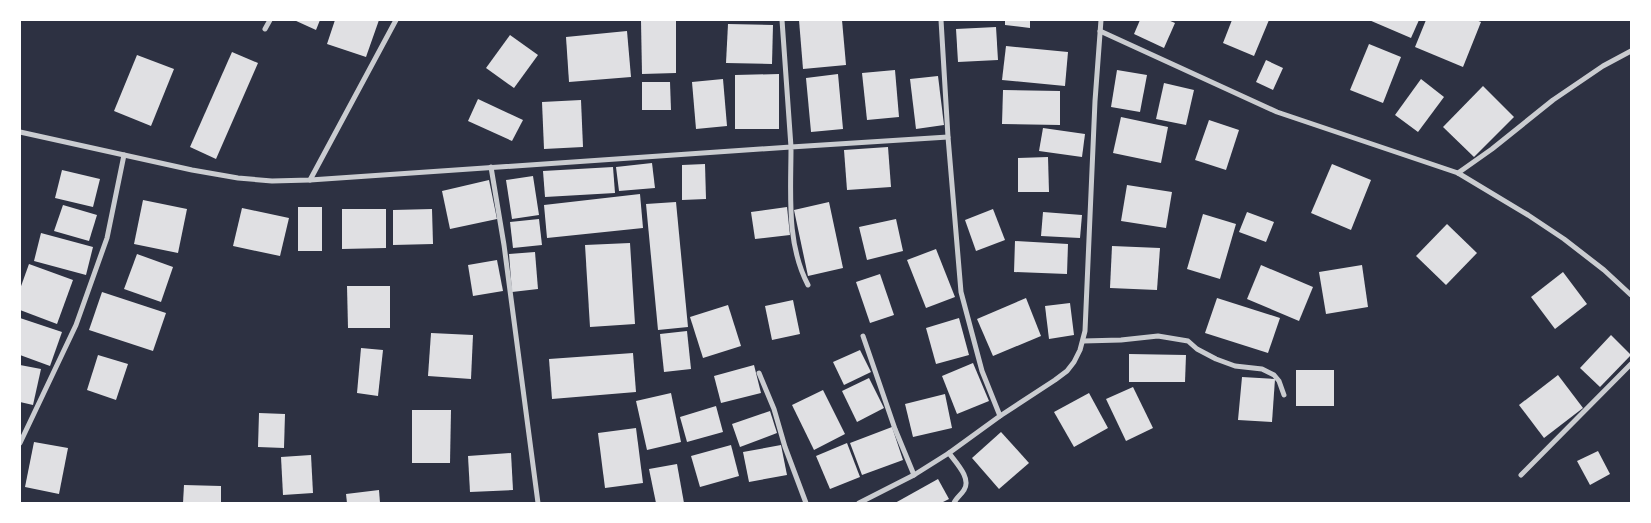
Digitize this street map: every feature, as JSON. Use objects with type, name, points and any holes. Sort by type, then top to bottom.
[{"type":"street","points":[[265,29],[270,20]]},
{"type":"street","points":[[310,180],[396,20]]},
{"type":"street","points":[[782,20],[791,147],[792,220],[795,252],[808,285]]},
{"type":"street","points":[[941,20],[948,137],[961,292],[982,371],[1000,416]]},
{"type":"street","points":[[859,503],[914,476],[1067,371],[1074,362],[1080,350],[1085,331],[1101,20]]},
{"type":"street","points":[[1100,31],[1277,112],[1458,173],[1528,214],[1564,239],[1604,270],[1631,295]]},
{"type":"street","points":[[1458,173],[1492,149],[1553,100],[1603,66],[1631,51]]},
{"type":"street","points":[[20,132],[192,170],[238,178],[272,180],[310,180],[491,166],[948,137]]},
{"type":"street","points":[[20,443],[76,325],[107,238],[124,155]]},
{"type":"street","points":[[491,166],[505,254],[538,503]]},
{"type":"street","points":[[863,336],[895,429],[914,476]]},
{"type":"street","points":[[1082,341],[1121,340],[1158,336],[1188,341],[1197,349],[1216,359],[1235,366],[1262,369],[1274,375],[1284,395]]},
{"type":"street","points":[[1521,475],[1631,364]]},
{"type":"street","points":[[759,373],[774,409],[785,447],[806,503]]},
{"type":"street","points":[[948,453],[962,472],[966,481],[965,489],[954,503]]},
{"type":"building","points":[[294,20],[320,20],[316,30]]},
{"type":"building","points":[[335,20],[379,20],[366,57],[327,44]]},
{"type":"building","points":[[676,20],[676,73],[642,74],[641,21]]},
{"type":"building","points":[[799,20],[842,20],[846,65],[803,69]]},
{"type":"building","points":[[1005,20],[1030,20],[1030,28],[1005,25]]},
{"type":"building","points":[[1140,20],[1168,20],[1175,23],[1164,48],[1134,34]]},
{"type":"building","points":[[1232,20],[1269,20],[1254,56],[1223,43]]},
{"type":"building","points":[[1369,20],[1419,20],[1411,38]]},
{"type":"building","points":[[1426,20],[1476,20],[1481,22],[1463,67],[1415,47]]},
{"type":"building","points":[[728,24],[773,25],[772,64],[726,63]]},
{"type":"building","points":[[996,27],[998,60],[958,62],[956,29]]},
{"type":"building","points":[[627,31],[631,77],[569,82],[566,37]]},
{"type":"building","points":[[510,35],[538,55],[514,88],[486,68]]},
{"type":"building","points":[[1369,44],[1401,57],[1383,103],[1350,90]]},
{"type":"building","points":[[1006,46],[1068,52],[1065,86],[1002,80]]},
{"type":"building","points":[[232,52],[258,63],[216,159],[190,147]]},
{"type":"building","points":[[137,55],[174,69],[151,126],[114,111]]},
{"type":"building","points":[[1266,60],[1283,68],[1273,90],[1256,82]]},
{"type":"building","points":[[895,70],[899,117],[867,120],[862,73]]},
{"type":"building","points":[[1117,70],[1147,75],[1140,112],[1111,107]]},
{"type":"building","points":[[779,74],[779,129],[735,129],[735,75]]},
{"type":"building","points":[[838,74],[843,129],[811,132],[806,78]]},
{"type":"building","points":[[938,76],[944,125],[916,129],[910,79]]},
{"type":"building","points":[[723,79],[727,126],[696,129],[692,82]]},
{"type":"building","points":[[1421,79],[1444,97],[1418,132],[1395,115]]},
{"type":"building","points":[[642,82],[670,82],[671,110],[642,110]]},
{"type":"building","points":[[1164,83],[1194,90],[1186,125],[1156,119]]},
{"type":"building","points":[[1483,86],[1514,117],[1474,157],[1443,127]]},
{"type":"building","points":[[1003,90],[1060,91],[1060,125],[1002,124]]},
{"type":"building","points":[[478,99],[523,120],[512,141],[468,121]]},
{"type":"building","points":[[581,100],[583,147],[544,149],[542,102]]},
{"type":"building","points":[[1121,117],[1168,127],[1161,163],[1113,153]]},
{"type":"building","points":[[1209,120],[1239,130],[1226,170],[1195,160]]},
{"type":"building","points":[[1043,128],[1085,134],[1082,157],[1039,151]]},
{"type":"building","points":[[888,147],[891,187],[847,190],[844,150]]},
{"type":"building","points":[[1048,157],[1049,192],[1018,192],[1018,158]]},
{"type":"building","points":[[652,163],[655,188],[619,191],[616,167]]},
{"type":"building","points":[[705,164],[706,199],[682,200],[682,165]]},
{"type":"building","points":[[1332,164],[1371,180],[1351,230],[1311,213]]},
{"type":"building","points":[[613,167],[615,193],[545,197],[543,171]]},
{"type":"building","points":[[62,170],[100,179],[93,207],[55,198]]},
{"type":"building","points":[[533,176],[539,215],[512,219],[506,180]]},
{"type":"building","points":[[489,180],[497,219],[450,229],[442,191]]},
{"type":"building","points":[[1127,185],[1172,192],[1166,228],[1121,221]]},
{"type":"building","points":[[640,194],[643,228],[547,238],[544,205]]},
{"type":"building","points":[[143,200],[187,209],[178,253],[134,244]]},
{"type":"building","points":[[676,202],[688,327],[658,330],[646,204]]},
{"type":"building","points":[[829,202],[843,268],[808,276],[794,210]]},
{"type":"building","points":[[63,205],[97,215],[89,241],[54,231]]},
{"type":"building","points":[[298,207],[322,207],[322,251],[298,251]]},
{"type":"building","points":[[787,207],[790,235],[755,239],[751,212]]},
{"type":"building","points":[[242,208],[289,218],[280,256],[233,246]]},
{"type":"building","points":[[342,209],[386,209],[386,248],[342,249]]},
{"type":"building","points":[[432,209],[433,244],[393,245],[393,210]]},
{"type":"building","points":[[993,209],[1005,240],[976,251],[965,220]]},
{"type":"building","points":[[1043,212],[1082,215],[1080,238],[1041,236]]},
{"type":"building","points":[[1247,212],[1274,222],[1266,242],[1239,232]]},
{"type":"building","points":[[1203,214],[1236,224],[1220,279],[1187,269]]},
{"type":"building","points":[[539,219],[542,245],[513,248],[510,222]]},
{"type":"building","points":[[896,219],[903,251],[867,260],[859,227]]},
{"type":"building","points":[[1447,224],[1477,253],[1446,285],[1416,256]]},
{"type":"building","points":[[41,233],[93,247],[86,275],[34,261]]},
{"type":"building","points":[[1015,241],[1068,244],[1067,274],[1014,272]]},
{"type":"building","points":[[630,243],[635,324],[590,327],[585,245]]},
{"type":"building","points":[[1112,246],[1160,248],[1157,290],[1110,288]]},
{"type":"building","points":[[936,249],[955,297],[926,308],[907,260]]},
{"type":"building","points":[[535,252],[538,289],[512,292],[509,254]]},
{"type":"building","points":[[137,254],[173,267],[161,302],[124,289]]},
{"type":"building","points":[[497,260],[503,291],[473,296],[468,265]]},
{"type":"building","points":[[29,264],[73,280],[57,324],[20,310],[20,289]]},
{"type":"building","points":[[1261,265],[1313,287],[1299,321],[1247,299]]},
{"type":"building","points":[[1362,265],[1368,307],[1326,314],[1319,272]]},
{"type":"building","points":[[1563,272],[1587,304],[1555,329],[1531,297]]},
{"type":"building","points":[[880,274],[894,315],[870,323],[856,282]]},
{"type":"building","points":[[347,286],[390,286],[390,328],[348,328]]},
{"type":"building","points":[[102,292],[166,313],[153,351],[89,330]]},
{"type":"building","points":[[1026,298],[1041,336],[993,356],[977,319]]},
{"type":"building","points":[[1217,298],[1280,318],[1268,353],[1205,333]]},
{"type":"building","points":[[793,300],[800,334],[772,340],[765,306]]},
{"type":"building","points":[[1070,303],[1074,335],[1049,339],[1045,306]]},
{"type":"building","points":[[728,305],[741,346],[703,358],[690,317]]},
{"type":"building","points":[[20,318],[62,332],[50,366],[20,355]]},
{"type":"building","points":[[959,318],[969,355],[936,364],[926,328]]},
{"type":"building","points":[[687,331],[691,369],[664,372],[660,334]]},
{"type":"building","points":[[431,333],[473,335],[471,379],[428,376]]},
{"type":"building","points":[[1611,335],[1631,355],[1600,387],[1580,368]]},
{"type":"building","points":[[361,348],[383,350],[378,396],[357,393]]},
{"type":"building","points":[[860,350],[871,372],[844,385],[833,362]]},
{"type":"building","points":[[633,353],[636,392],[552,399],[549,359]]},
{"type":"building","points":[[1129,354],[1186,355],[1185,382],[1129,382]]},
{"type":"building","points":[[98,355],[128,364],[116,400],[87,390]]},
{"type":"building","points":[[973,363],[989,401],[957,414],[942,376]]},
{"type":"building","points":[[20,365],[41,369],[33,405],[20,402]]},
{"type":"building","points":[[754,365],[761,393],[721,403],[714,376]]},
{"type":"building","points":[[1296,370],[1334,370],[1334,406],[1296,406]]},
{"type":"building","points":[[1558,375],[1583,408],[1544,438],[1519,405]]},
{"type":"building","points":[[1242,377],[1275,379],[1272,422],[1238,420]]},
{"type":"building","points":[[869,378],[884,408],[857,422],[842,391]]},
{"type":"building","points":[[1133,387],[1153,428],[1126,441],[1106,399]]},
{"type":"building","points":[[823,390],[845,434],[814,450],[792,405]]},
{"type":"building","points":[[671,393],[681,442],[647,450],[636,401]]},
{"type":"building","points":[[1089,393],[1108,428],[1074,447],[1054,412]]},
{"type":"building","points":[[945,394],[952,428],[913,437],[905,404]]},
{"type":"building","points":[[716,406],[723,432],[687,442],[680,417]]},
{"type":"building","points":[[412,410],[451,410],[450,463],[412,463]]},
{"type":"building","points":[[770,411],[777,433],[740,447],[732,424]]},
{"type":"building","points":[[259,413],[285,414],[284,448],[258,447]]},
{"type":"building","points":[[892,427],[903,460],[862,475],[850,443]]},
{"type":"building","points":[[636,428],[643,483],[605,488],[598,433]]},
{"type":"building","points":[[1001,432],[1029,463],[999,489],[972,458]]},
{"type":"building","points":[[34,442],[68,448],[59,494],[25,487]]},
{"type":"building","points":[[847,443],[860,477],[830,489],[816,456]]},
{"type":"building","points":[[731,445],[739,476],[700,487],[691,456]]},
{"type":"building","points":[[781,445],[787,475],[749,482],[743,452]]},
{"type":"building","points":[[1598,451],[1610,474],[1590,485],[1577,461]]},
{"type":"building","points":[[511,453],[513,490],[470,492],[468,456]]},
{"type":"building","points":[[311,455],[313,493],[283,495],[281,457]]},
{"type":"building","points":[[677,464],[684,503],[656,503],[649,469]]},
{"type":"building","points":[[938,479],[949,499],[941,503],[895,503]]},
{"type":"building","points":[[184,485],[221,486],[221,503],[183,503]]},
{"type":"building","points":[[379,490],[380,503],[347,503],[346,494]]}]
